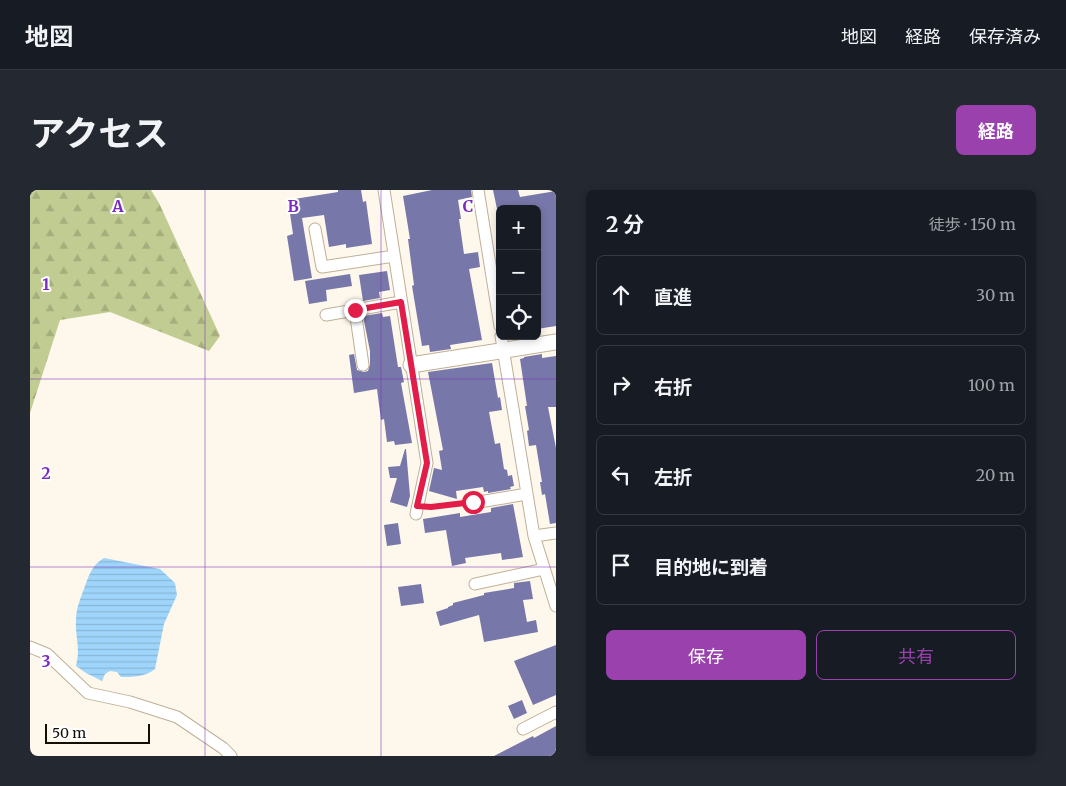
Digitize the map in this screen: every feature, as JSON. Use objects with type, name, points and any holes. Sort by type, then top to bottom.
[{"type":"street","points":[[384,190],[427,463],[417,510]]},
{"type":"street","points":[[478,190],[496,301]]},
{"type":"street","points":[[315,229],[322,267],[394,256]]},
{"type":"street","points":[[326,315],[401,302]]},
{"type":"street","points":[[355,310],[363,365]]},
{"type":"street","points":[[411,365],[502,343],[556,342]]},
{"type":"street","points":[[502,343],[534,536],[556,606]]},
{"type":"street","points":[[473,502],[526,494]]},
{"type":"street","points":[[534,536],[556,533]]},
{"type":"street","points":[[474,584],[544,569]]},
{"type":"street","points":[[30,647],[48,654],[88,693],[130,702],[177,717],[231,756]]},
{"type":"street","points":[[523,729],[556,712]]},
{"type":"path","points":[[417,510],[473,502]]},
{"type":"green space","points":[[30,190],[151,190],[159,203],[220,336],[209,351],[110,312],[60,320],[30,413]]},
{"type":"water","points":[[104,558],[160,569],[175,583],[177,595],[164,624],[155,669],[147,674],[121,677],[117,672],[110,671],[105,674],[102,681],[76,666],[78,648],[76,615],[78,607],[88,578],[97,564]]},
{"type":"building","points":[[338,190],[361,190],[363,202],[366,201],[372,244],[346,248],[346,244],[329,247],[324,215],[302,218],[312,278],[294,281],[287,236],[293,234],[288,200],[338,192]]},
{"type":"building","points":[[432,190],[471,190],[472,197],[458,200],[461,219],[459,219],[464,254],[478,252],[480,267],[469,269],[482,340],[450,345],[451,349],[430,352],[429,345],[422,346],[412,286],[414,285],[408,239],[410,239],[403,196]]},
{"type":"building","points":[[493,190],[518,190],[520,197],[556,191],[556,326],[541,328],[541,205],[496,205]]},
{"type":"building","points":[[387,271],[390,290],[379,292],[380,298],[363,301],[359,275]]},
{"type":"building","points":[[350,274],[352,286],[326,290],[327,301],[309,304],[305,281]]},
{"type":"building","points":[[382,313],[383,317],[390,316],[398,367],[401,367],[404,382],[401,383],[412,443],[395,445],[394,441],[387,442],[384,419],[381,420],[377,389],[354,393],[349,355],[354,354],[357,370],[368,371],[370,351],[363,316]]},
{"type":"building","points":[[542,354],[542,358],[556,356],[556,407],[548,407],[556,448],[556,523],[550,524],[545,494],[542,495],[540,482],[542,482],[536,445],[529,446],[527,431],[529,430],[525,406],[527,406],[520,359]]},
{"type":"building","points":[[492,363],[502,410],[489,412],[495,444],[500,443],[504,469],[507,470],[508,476],[512,475],[514,486],[510,487],[511,489],[488,493],[488,491],[484,492],[483,487],[456,491],[457,499],[429,491],[434,468],[442,470],[439,451],[443,450],[428,372]]},
{"type":"building","points":[[405,449],[410,496],[407,507],[390,502],[397,478],[390,478],[388,467],[400,466]]},
{"type":"building","points":[[513,504],[523,557],[502,560],[501,553],[465,558],[466,563],[452,566],[446,530],[425,533],[423,519],[460,513],[460,517],[491,512],[491,508]]},
{"type":"building","points":[[398,523],[401,544],[387,546],[384,525]]},
{"type":"building","points":[[530,581],[533,599],[523,600],[527,622],[536,620],[538,632],[484,642],[479,615],[440,626],[436,612],[448,608],[453,603],[484,595],[484,593],[514,588],[514,583]]},
{"type":"building","points":[[421,584],[424,603],[401,606],[398,587]]},
{"type":"building","points":[[556,645],[556,695],[533,705],[514,661]]},
{"type":"building","points":[[522,700],[527,713],[514,719],[508,706]]},
{"type":"building","points":[[556,726],[556,756],[494,756],[533,736],[534,738]]},
{"type":"route","points":[[355,310],[401,302],[427,463],[417,506],[431,507],[473,502]]}]
